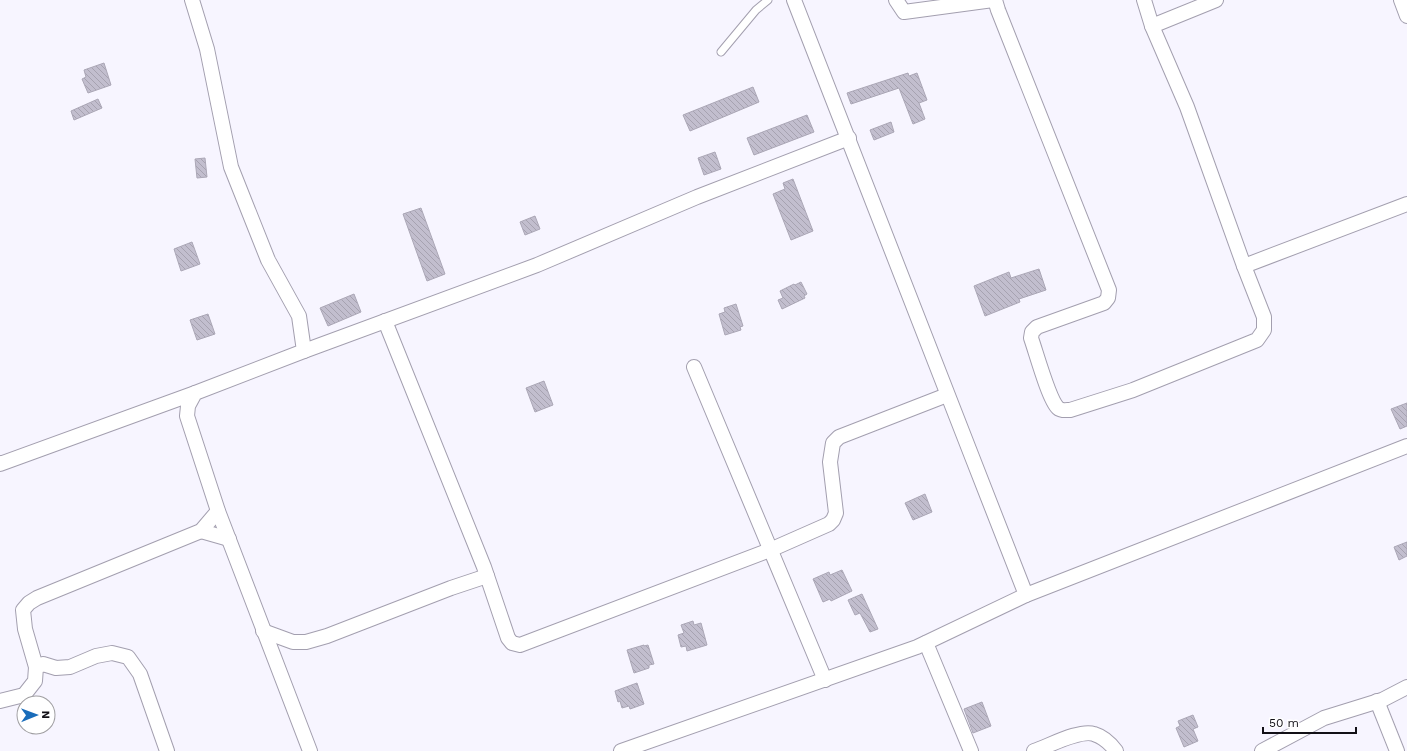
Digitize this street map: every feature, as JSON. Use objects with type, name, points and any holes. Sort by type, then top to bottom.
[{"type":"street","points":[[192,0],[207,49],[230,167],[268,260],[299,316],[304,351]]},
{"type":"street","points":[[794,0],[1026,595]]},
{"type":"street","points":[[896,0],[904,12],[994,0],[1109,290],[1108,298],[1104,303],[1038,327],[1032,332],[1032,338],[1047,388],[1057,408],[1062,410],[1070,410],[1133,390],[1257,340],[1264,330],[1264,317],[1187,108],[1152,26],[1144,0]]},
{"type":"street","points":[[1152,26],[1216,0]]},
{"type":"street","points":[[1401,0],[1407,16]]},
{"type":"street","points":[[0,463],[195,393],[537,265],[697,197],[849,138]]},
{"type":"street","points":[[1244,266],[1407,204]]},
{"type":"street","points":[[385,321],[487,576],[508,638],[512,643],[520,645],[770,550],[829,524],[833,520],[836,513],[830,462],[833,444],[839,437],[947,395]]},
{"type":"street","points":[[694,367],[825,680]]},
{"type":"street","points":[[195,393],[188,406],[187,416],[218,511],[310,751]]},
{"type":"street","points":[[621,751],[926,643],[1026,595],[1407,446]]},
{"type":"street","points":[[0,701],[24,695],[35,681],[36,667],[25,629],[23,610],[29,604],[37,598],[201,531],[218,511]]},
{"type":"street","points":[[201,531],[229,540]]},
{"type":"street","points":[[263,631],[293,642],[306,642],[327,636],[451,588],[487,576]]},
{"type":"street","points":[[926,643],[971,751]]},
{"type":"street","points":[[36,667],[43,664],[56,668],[70,667],[96,656],[112,653],[128,658],[140,674],[167,751]]},
{"type":"street","points":[[1262,751],[1324,718],[1377,701],[1407,687]]},
{"type":"street","points":[[1377,701],[1397,751]]},
{"type":"street","points":[[1034,751],[1079,734],[1093,733],[1108,740],[1116,751]]},
{"type":"lane","points":[[721,52],[756,10],[768,0]]},
{"type":"building","points":[[104,63],[111,85],[88,93],[82,79],[86,77],[84,70]]},
{"type":"building","points":[[908,73],[909,76],[917,73],[927,100],[919,103],[925,119],[913,124],[899,88],[851,104],[847,93]]},
{"type":"building","points":[[753,87],[759,102],[690,131],[683,115]]},
{"type":"building","points":[[98,99],[102,108],[74,120],[71,111]]},
{"type":"building","points":[[807,115],[814,132],[754,155],[747,138]]},
{"type":"building","points":[[891,122],[894,132],[874,140],[870,130]]},
{"type":"building","points":[[715,152],[721,169],[704,175],[698,158]]},
{"type":"building","points":[[205,158],[207,177],[197,178],[195,159]]},
{"type":"building","points":[[793,179],[813,231],[791,240],[773,194],[785,189],[783,183]]},
{"type":"building","points":[[421,208],[445,274],[427,281],[403,214]]},
{"type":"building","points":[[535,216],[540,229],[525,235],[520,222]]},
{"type":"building","points":[[192,242],[200,264],[181,271],[174,249]]},
{"type":"building","points":[[1039,269],[1046,290],[1019,299],[1020,302],[985,316],[974,286],[1009,272],[1011,278]]},
{"type":"building","points":[[801,282],[807,294],[804,296],[805,298],[782,309],[778,300],[783,298],[780,291]]},
{"type":"building","points":[[354,294],[361,312],[328,326],[320,308]]},
{"type":"building","points":[[736,304],[743,326],[740,327],[741,330],[725,335],[719,314],[725,312],[724,308]]},
{"type":"building","points":[[208,314],[215,334],[197,340],[190,320]]},
{"type":"building","points":[[544,381],[553,405],[535,412],[526,388]]},
{"type":"building","points":[[1407,403],[1407,426],[1400,429],[1391,409]]},
{"type":"building","points":[[925,494],[932,512],[913,520],[905,503]]},
{"type":"building","points":[[1407,542],[1407,556],[1399,560],[1394,547]]},
{"type":"building","points":[[842,570],[852,591],[831,601],[830,599],[823,602],[813,579],[829,572],[830,575]]},
{"type":"building","points":[[862,594],[878,629],[870,632],[860,613],[855,615],[848,600]]},
{"type":"building","points":[[693,621],[694,625],[701,623],[707,645],[687,651],[686,646],[681,647],[678,635],[684,633],[681,625]]},
{"type":"building","points":[[648,645],[654,664],[649,665],[649,668],[634,673],[627,650]]},
{"type":"building","points":[[637,683],[644,704],[630,709],[629,706],[622,708],[620,701],[618,702],[615,691]]},
{"type":"building","points":[[982,702],[991,726],[973,733],[964,709]]},
{"type":"building","points":[[1193,715],[1198,727],[1193,729],[1198,741],[1184,747],[1176,728],[1180,726],[1178,721]]}]
